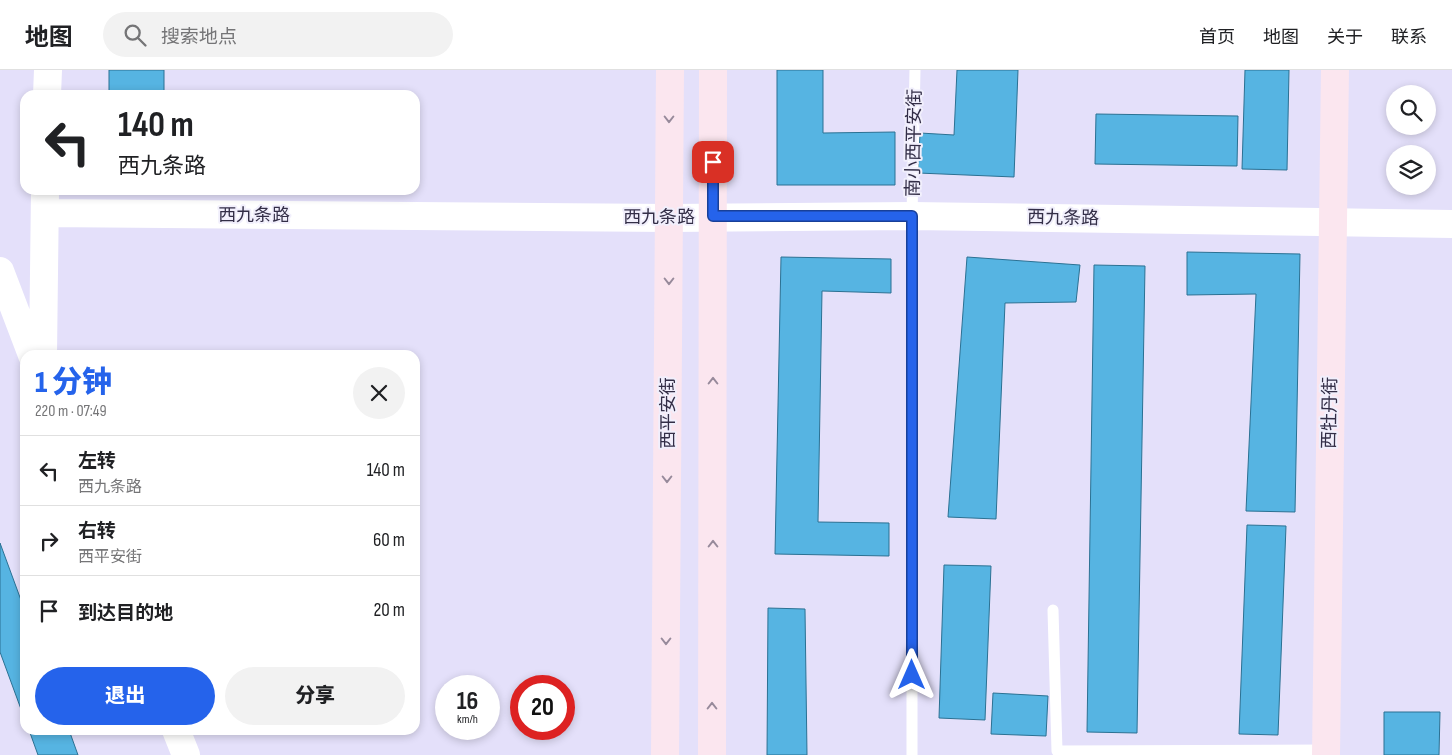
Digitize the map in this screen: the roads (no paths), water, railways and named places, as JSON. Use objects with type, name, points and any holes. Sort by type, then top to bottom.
[{"type":"main road","name":"西平安街","points":[[666,755],[670,70]]},
{"type":"main road","points":[[712,755],[713,70]]},
{"type":"main road","name":"西牡丹街","points":[[1326,753],[1335,70]]},
{"type":"street","points":[[48,70],[48,90]]},
{"type":"street","points":[[43,350],[45,202]]},
{"type":"street","name":"西九条路","points":[[45,202],[669,218],[713,216],[912,216],[1452,224]]},
{"type":"street","points":[[0,271],[30,350]]},
{"type":"street","points":[[178,735],[186,755]]},
{"type":"lane","name":"南小西平安街","points":[[912,755],[912,216],[915,70]]},
{"type":"lane","points":[[1053,610],[1057,752],[1326,753]]}]
